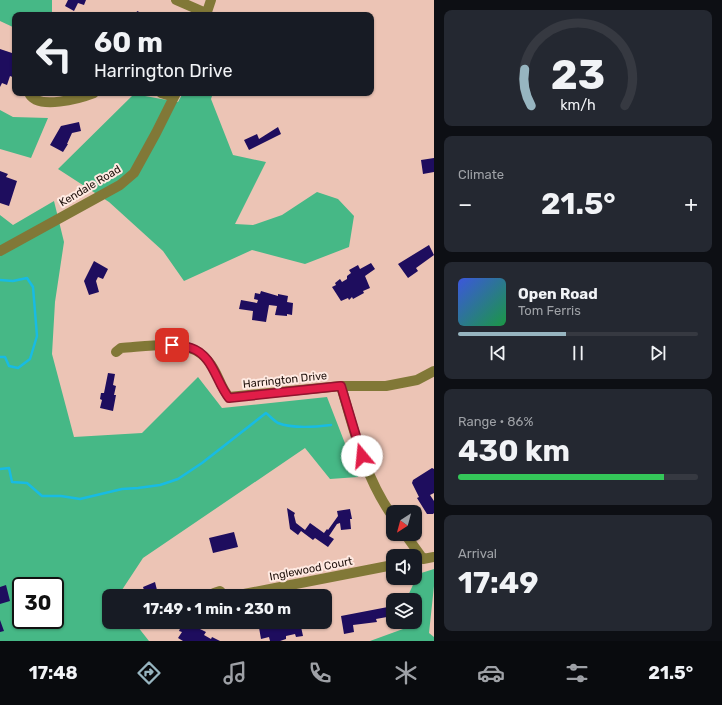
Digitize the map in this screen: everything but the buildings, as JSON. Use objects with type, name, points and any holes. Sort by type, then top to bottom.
[{"type":"street","points":[[176,0],[202,12]]},
{"type":"street","points":[[207,12],[211,0]]},
{"type":"street","points":[[30,96],[37,101],[57,102],[76,100],[86,96]]},
{"type":"street","name":"Kendale Road","points":[[0,251],[120,185],[134,173],[174,96]]},
{"type":"street","name":"Harrington Drive","points":[[116,352],[121,348],[172,345],[191,348],[210,363],[229,398],[341,386],[386,386],[417,380],[434,371]]},
{"type":"street","points":[[341,386],[362,456],[386,505]]},
{"type":"street","points":[[422,559],[434,557]]},
{"type":"street","name":"Inglewood Court","points":[[270,589],[386,566]]},
{"type":"green space","points":[[0,0],[52,0],[52,12],[12,12],[12,27],[0,21]]},
{"type":"green space","points":[[132,96],[145,96],[178,102],[181,96],[212,96],[211,99],[233,155],[266,162],[235,224],[253,225],[282,215],[317,192],[338,199],[354,216],[349,247],[305,264],[252,250],[184,281],[163,251],[109,202],[58,169]]},
{"type":"green space","points":[[0,110],[13,117],[48,118],[31,158],[0,149]]},
{"type":"green space","points":[[54,201],[64,242],[55,302],[52,354],[74,437],[142,433],[198,377],[222,408],[327,397],[358,477],[330,479],[305,448],[143,558],[123,589],[102,589],[102,629],[140,629],[149,641],[0,641],[0,215],[13,225]]},
{"type":"green space","points":[[434,569],[434,586],[429,633],[434,637],[434,641],[370,641],[403,629],[422,629],[422,593],[409,593],[413,585],[422,585],[422,573]]},
{"type":"waterway","points":[[0,280],[13,281],[27,278],[33,287],[37,336],[30,359],[18,368],[9,366],[5,357],[0,357]]},
{"type":"waterway","points":[[0,469],[9,468],[12,482],[27,483],[42,496],[61,496],[80,499],[122,489],[160,485],[178,479],[202,463],[266,413],[275,421],[284,425],[297,427],[331,425]]},
{"type":"route","points":[[172,345],[191,348],[210,363],[229,398],[341,386],[354,434],[362,456]]}]
